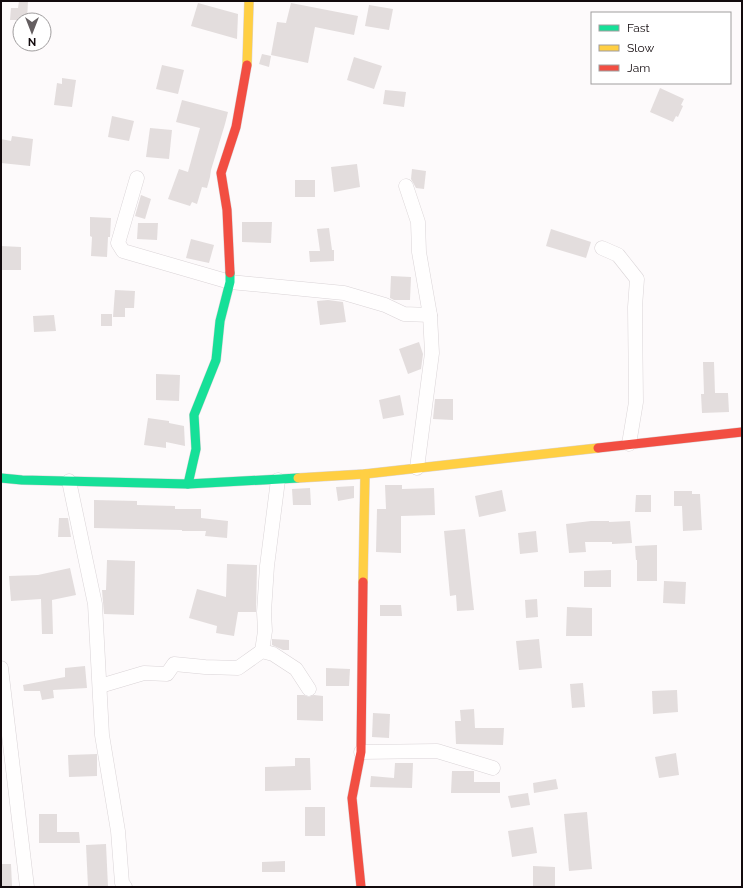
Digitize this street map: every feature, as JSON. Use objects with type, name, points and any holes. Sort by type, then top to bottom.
[{"type":"street","points":[[188,484],[196,449],[194,415],[216,360],[220,321],[230,282],[227,210],[221,173],[236,127],[247,68],[249,1]]},
{"type":"street","points":[[137,178],[118,243],[123,251],[230,282],[344,293],[385,305],[404,314],[430,316]]},
{"type":"street","points":[[406,186],[418,222],[418,252],[430,316],[432,353],[417,468]]},
{"type":"street","points":[[602,248],[618,255],[637,279],[636,402],[629,444]]},
{"type":"street","points":[[1,478],[22,480],[188,484],[278,480],[365,474],[742,432]]},
{"type":"street","points":[[361,887],[352,798],[361,752],[365,474]]},
{"type":"street","points":[[100,686],[144,673],[167,674],[174,664],[238,668],[262,651],[265,631],[264,612],[267,566],[278,480]]},
{"type":"street","points":[[69,481],[95,604],[102,735],[118,831],[122,883],[125,887]]},
{"type":"street","points":[[262,651],[273,654],[296,669],[309,690]]},
{"type":"street","points":[[1,668],[27,887]]},
{"type":"street","points":[[361,752],[437,751],[493,768]]},
{"type":"building","points":[[19,1],[28,1],[27,12],[12,12],[12,20],[10,20],[11,8],[18,8]]},
{"type":"building","points":[[198,3],[238,14],[237,39],[191,26]]},
{"type":"building","points":[[291,3],[358,16],[354,35],[315,27],[308,63],[271,55],[277,22],[286,23]]},
{"type":"building","points":[[369,5],[393,9],[389,30],[365,26]]},
{"type":"building","points":[[262,54],[271,56],[269,67],[259,64]]},
{"type":"building","points":[[354,57],[382,66],[374,89],[347,80]]},
{"type":"building","points":[[162,65],[184,70],[178,94],[156,89]]},
{"type":"building","points":[[62,78],[76,80],[72,107],[54,105],[57,83],[62,84]]},
{"type":"building","points":[[660,88],[684,99],[681,105],[683,106],[678,117],[676,116],[673,122],[650,112]]},
{"type":"building","points":[[385,90],[406,92],[404,107],[383,104]]},
{"type":"building","points":[[182,100],[228,112],[207,188],[202,187],[197,204],[192,202],[190,206],[168,199],[179,169],[188,172],[200,128],[176,122]]},
{"type":"building","points":[[112,116],[134,121],[129,141],[108,137]]},
{"type":"building","points":[[150,128],[172,130],[169,159],[146,157]]},
{"type":"building","points":[[12,136],[33,139],[30,166],[1,163],[1,139],[11,141]]},
{"type":"building","points":[[357,164],[360,187],[334,192],[331,167]]},
{"type":"building","points":[[412,169],[426,171],[424,189],[416,188],[411,179]]},
{"type":"building","points":[[295,180],[315,180],[315,197],[295,197]]},
{"type":"building","points":[[141,195],[151,199],[145,219],[135,216]]},
{"type":"building","points":[[90,217],[111,218],[107,257],[91,256],[92,237],[90,236]]},
{"type":"building","points":[[242,222],[272,222],[271,243],[242,242]]},
{"type":"building","points":[[138,223],[158,223],[157,240],[137,239]]},
{"type":"building","points":[[329,228],[332,250],[334,250],[334,261],[310,262],[309,251],[320,251],[317,229]]},
{"type":"building","points":[[551,229],[591,242],[586,258],[546,246]]},
{"type":"building","points":[[191,239],[214,245],[209,263],[186,258]]},
{"type":"building","points":[[1,246],[21,247],[21,270],[1,270]]},
{"type":"building","points":[[391,276],[411,277],[410,300],[394,300],[390,298]]},
{"type":"building","points":[[115,290],[135,291],[134,308],[125,308],[125,317],[113,317]]},
{"type":"building","points":[[328,300],[343,302],[346,322],[320,325],[317,301]]},
{"type":"building","points":[[101,314],[112,314],[112,326],[101,326]]},
{"type":"building","points":[[54,315],[56,331],[34,332],[33,316]]},
{"type":"building","points":[[419,342],[423,354],[421,369],[408,374],[399,349]]},
{"type":"building","points":[[703,362],[714,362],[715,393],[728,393],[729,412],[702,413],[701,394],[704,394]]},
{"type":"building","points":[[156,374],[180,375],[179,401],[156,400]]},
{"type":"building","points":[[400,395],[404,415],[383,419],[379,400]]},
{"type":"building","points":[[435,399],[453,399],[453,420],[433,419]]},
{"type":"building","points":[[148,418],[169,421],[169,423],[184,426],[185,446],[166,442],[166,448],[144,445]]},
{"type":"building","points":[[385,485],[402,485],[402,489],[434,488],[435,515],[401,516],[401,553],[376,552],[377,509],[386,509]]},
{"type":"building","points":[[354,486],[354,498],[338,501],[336,487]]},
{"type":"building","points":[[310,488],[311,505],[293,505],[292,489]]},
{"type":"building","points":[[502,490],[506,511],[479,517],[475,496]]},
{"type":"building","points":[[674,491],[692,491],[692,494],[700,494],[702,530],[683,531],[682,506],[674,506]]},
{"type":"building","points":[[636,495],[651,495],[651,512],[635,512]]},
{"type":"building","points":[[94,500],[137,501],[137,505],[175,506],[175,509],[201,509],[201,518],[228,521],[227,538],[205,536],[206,531],[94,528]]},
{"type":"building","points":[[59,518],[68,518],[71,537],[58,537]]},
{"type":"building","points":[[591,521],[630,521],[632,543],[612,544],[612,542],[585,542],[586,552],[569,553],[566,524]]},
{"type":"building","points":[[465,529],[474,610],[457,611],[456,595],[450,596],[444,531]]},
{"type":"building","points":[[536,531],[538,552],[520,554],[518,533]]},
{"type":"building","points":[[657,545],[657,581],[637,581],[635,546]]},
{"type":"building","points":[[107,560],[135,561],[134,615],[104,614],[102,590],[106,590]]},
{"type":"building","points":[[227,564],[257,565],[256,612],[238,612],[234,636],[216,633],[217,626],[189,618],[197,589],[226,597]]},
{"type":"building","points":[[70,568],[76,595],[52,600],[53,634],[42,634],[41,599],[11,601],[9,576],[38,575]]},
{"type":"building","points":[[611,570],[611,587],[584,587],[584,571]]},
{"type":"building","points":[[664,581],[686,582],[685,604],[663,603]]},
{"type":"building","points":[[537,599],[538,617],[526,618],[525,600]]},
{"type":"building","points":[[380,605],[401,605],[402,616],[380,616]]},
{"type":"building","points":[[567,607],[592,608],[592,636],[566,636]]},
{"type":"building","points":[[272,639],[289,640],[289,650],[283,650],[272,645]]},
{"type":"building","points":[[539,639],[542,668],[519,670],[516,641]]},
{"type":"building","points":[[85,666],[87,688],[53,690],[54,698],[42,700],[40,691],[24,691],[23,685],[65,677],[65,668]]},
{"type":"building","points":[[326,668],[350,669],[349,686],[326,686]]},
{"type":"building","points":[[583,683],[585,707],[572,708],[570,684]]},
{"type":"building","points":[[677,690],[678,712],[653,714],[652,691]]},
{"type":"building","points":[[297,695],[309,697],[314,695],[323,696],[323,721],[297,720]]},
{"type":"building","points":[[474,709],[475,728],[504,728],[503,745],[456,744],[455,721],[461,721],[460,710]]},
{"type":"building","points":[[373,713],[390,714],[389,738],[372,737]]},
{"type":"building","points":[[676,753],[679,775],[659,778],[655,757]]},
{"type":"building","points":[[97,754],[97,776],[69,777],[68,755]]},
{"type":"building","points":[[295,758],[310,758],[311,790],[265,791],[265,767],[295,766]]},
{"type":"building","points":[[395,763],[413,763],[412,788],[370,787],[371,776],[394,778]]},
{"type":"building","points":[[452,771],[474,771],[474,782],[500,782],[500,793],[451,793]]},
{"type":"building","points":[[556,779],[558,789],[534,793],[533,783]]},
{"type":"building","points":[[528,793],[530,805],[511,808],[508,796]]},
{"type":"building","points":[[305,807],[325,807],[325,836],[305,836]]},
{"type":"building","points":[[587,812],[592,869],[569,871],[564,814]]},
{"type":"building","points":[[39,814],[57,814],[57,832],[79,832],[80,843],[39,843]]},
{"type":"building","points":[[533,827],[537,853],[512,857],[508,831]]},
{"type":"building","points":[[106,844],[108,887],[88,887],[86,845]]},
{"type":"building","points":[[285,861],[285,872],[262,872],[262,862]]},
{"type":"building","points":[[1,864],[11,864],[12,886],[1,886]]},
{"type":"building","points":[[533,866],[555,867],[555,887],[533,887]]},
{"type":"traffic: fast","points":[[188,484],[196,449],[194,415],[216,360],[220,321],[230,282],[230,273]]},
{"type":"traffic: fast","points":[[1,478],[22,480],[188,484],[298,478]]},
{"type":"traffic: slow","points":[[247,65],[249,1]]},
{"type":"traffic: slow","points":[[298,478],[365,474],[598,448]]},
{"type":"traffic: slow","points":[[363,582],[365,474]]},
{"type":"traffic: jam","points":[[230,273],[227,210],[221,173],[236,127],[247,65]]},
{"type":"traffic: jam","points":[[598,448],[742,432]]},
{"type":"traffic: jam","points":[[361,887],[352,798],[361,752],[363,582]]}]
